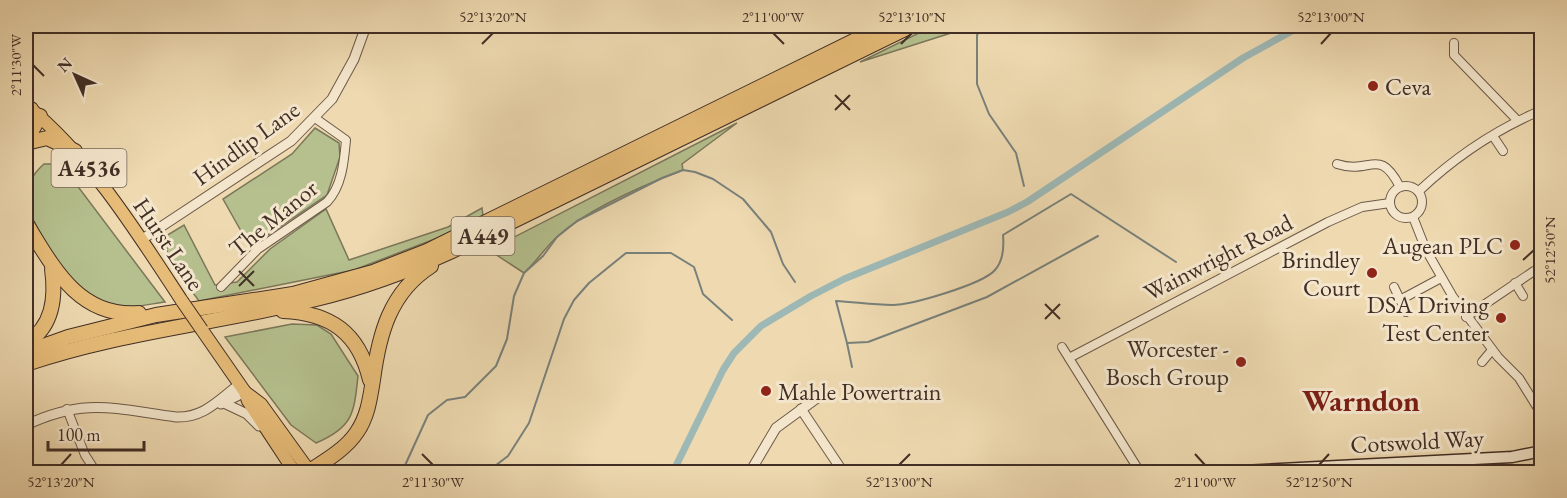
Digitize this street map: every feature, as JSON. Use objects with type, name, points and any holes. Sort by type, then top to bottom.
[{"type":"highway","name":"A449","points":[[26,352],[68,337],[156,315],[293,294],[373,272],[427,251],[884,26]]},
{"type":"highway","name":"A449","points":[[26,364],[121,337],[314,300],[386,279],[450,252],[911,26]]},
{"type":"highway","points":[[30,112],[26,142],[47,138],[75,151]]},
{"type":"highway","points":[[26,223],[51,264],[71,290],[94,305],[124,314],[156,315]]},
{"type":"highway","points":[[303,472],[343,447],[358,431],[367,412],[378,343],[395,301],[416,278],[450,252]]},
{"type":"highway","points":[[26,343],[39,333],[53,307],[54,286],[51,264]]},
{"type":"highway","points":[[269,309],[309,314],[340,328],[349,336],[363,356],[372,388]]},
{"type":"main road","name":"Hurst Lane","points":[[30,112],[75,151],[141,240],[242,388]]},
{"type":"main road","name":"A4536","points":[[242,388],[270,435],[303,472]]},
{"type":"main road","name":"A4536","points":[[242,388],[261,404],[303,472]]},
{"type":"main road","name":"Cotswold Way","points":[[1223,472],[1512,457],[1542,451]]},
{"type":"street","name":"Hindlip Lane","points":[[141,240],[291,141],[315,118],[344,80],[366,26]]},
{"type":"street","points":[[1454,43],[1454,55],[1517,120]]},
{"type":"street","points":[[1419,191],[1437,174],[1493,135],[1517,120],[1542,110]]},
{"type":"street","name":"The Manor","points":[[220,287],[258,249],[335,194],[339,184],[345,140],[315,118]]},
{"type":"street","points":[[1493,135],[1503,151]]},
{"type":"street","points":[[1337,164],[1351,168],[1380,163],[1391,169],[1400,187]]},
{"type":"street","points":[[1410,186],[1419,191],[1422,206],[1413,217],[1398,216],[1390,203],[1392,193],[1400,187],[1410,186]]},
{"type":"street","name":"Wainwright Road","points":[[1069,358],[1328,222],[1362,207],[1390,203]]},
{"type":"street","points":[[1413,217],[1441,278],[1466,317],[1492,350],[1519,378],[1542,415]]},
{"type":"street","points":[[1466,317],[1533,271]]},
{"type":"street","points":[[1400,300],[1441,278]]},
{"type":"street","points":[[1515,283],[1524,296]]},
{"type":"street","points":[[1394,286],[1406,312]]},
{"type":"street","points":[[1062,347],[1140,472]]},
{"type":"street","points":[[1482,362],[1492,350]]},
{"type":"street","points":[[26,425],[67,409],[95,405],[183,417],[201,413],[221,404],[242,388]]},
{"type":"street","points":[[750,472],[776,428],[817,398]]},
{"type":"street","points":[[221,404],[247,414],[270,435]]},
{"type":"street","points":[[67,409],[85,455],[96,472]]},
{"type":"street","points":[[801,409],[843,472]]},
{"type":"green space","points":[[933,26],[973,26],[860,62]]},
{"type":"green space","points":[[737,123],[682,164],[683,170],[618,198],[572,225],[555,239],[524,273],[489,250]]},
{"type":"green space","points":[[315,128],[339,143],[340,157],[327,195],[250,247],[223,199],[292,154]]},
{"type":"green space","points":[[44,164],[56,164],[67,172],[165,302],[118,307],[101,303],[86,295],[74,284],[52,255],[27,209],[26,196],[29,184]]},
{"type":"green space","points":[[482,208],[483,216],[440,237],[354,270],[199,301],[168,259],[166,236],[184,225],[215,285],[237,282],[270,249],[326,209],[349,260],[448,227]]},
{"type":"green space","points":[[292,324],[317,325],[331,334],[358,376],[353,410],[349,418],[338,431],[316,443],[291,425],[225,337]]},
{"type":"waterway","points":[[983,26],[977,35],[977,84],[989,114],[1016,153],[1024,186]]},
{"type":"waterway","points":[[673,472],[723,370],[734,353],[761,326],[844,279],[1008,212],[1027,202],[1243,58],[1301,26]]},
{"type":"waterway","points":[[402,472],[428,415],[447,400],[465,397],[496,366],[507,339],[514,296],[524,273],[543,256],[557,237],[577,221],[662,178],[683,170],[695,172],[713,179],[743,199],[771,232],[783,264],[795,282]]},
{"type":"waterway","points":[[1098,236],[987,297],[868,342],[847,343],[836,301],[885,305],[915,302],[946,293],[988,276],[1000,262],[1003,235],[1071,194],[1176,262]]},
{"type":"waterway","points":[[487,472],[508,456],[529,423],[564,319],[574,300],[589,283],[626,253],[671,253],[694,267],[703,294],[732,320]]},
{"type":"waterway","points":[[847,343],[852,367]]},
{"type":"place","name":"Ceva","points":[[1373,86]]},
{"type":"place","name":"Augean PLC","points":[[1515,245]]},
{"type":"place","name":"Brindley Court","points":[[1372,273]]},
{"type":"place","name":"DSA Driving Test Center","points":[[1501,318]]},
{"type":"place","name":"Worcester - Bosch Group","points":[[1241,362]]},
{"type":"place","name":"Mahle Powertrain","points":[[766,391]]},
{"type":"district","name":"Warndon","points":[[1361,400]]}]
